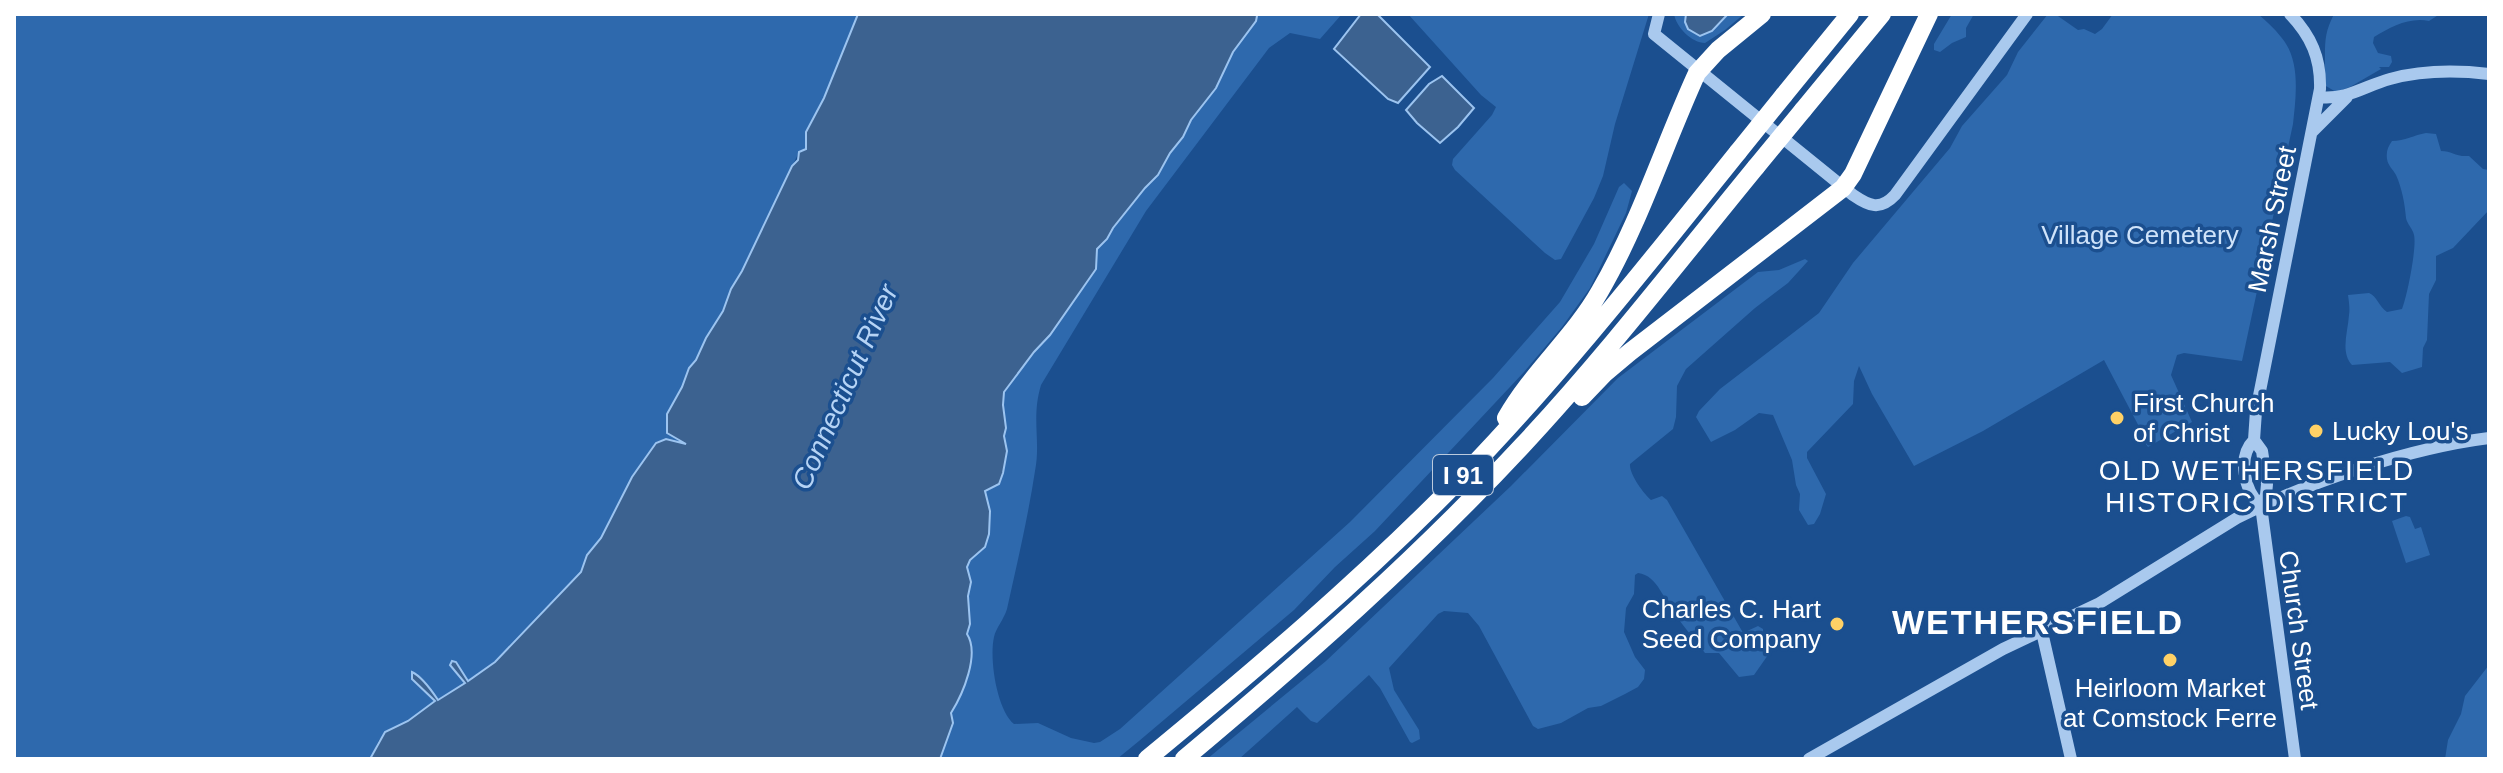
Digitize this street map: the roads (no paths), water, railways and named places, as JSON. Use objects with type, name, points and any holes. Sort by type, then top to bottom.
[{"type":"highway","points":[[1491,445],[1520,394],[1571,334],[1602,288],[1699,69],[1762,14]]},
{"type":"highway","points":[[1806,68],[1814,46],[1833,14]]},
{"type":"highway","name":"I 91","points":[[1147,759],[1337,597],[1491,445],[1586,338],[1850,14]]},
{"type":"highway","name":"I 91","points":[[1184,759],[1379,590],[1532,435],[1596,363],[1882,14]]},
{"type":"highway","points":[[1532,435],[1569,410],[1623,358],[1843,188],[1853,174],[1929,14]]},
{"type":"street","points":[[1659,14],[1654,34],[1843,188],[1868,205],[1880,206],[1895,195],[2027,14]]},
{"type":"street","name":"Marsh Street","points":[[2254,440],[2262,451],[2267,484],[2261,506],[2250,495],[2246,481],[2246,451],[2254,440],[2256,411],[2271,330],[2319,97],[2320,72],[2316,52],[2306,33],[2290,14]]},
{"type":"street","points":[[2319,97],[2336,98],[2381,82],[2421,73],[2453,71],[2489,74]]},
{"type":"street","points":[[2312,132],[2352,94]]},
{"type":"street","points":[[1809,759],[1985,659],[2106,599],[2261,506],[2385,462],[2450,444],[2489,438]]},
{"type":"street","name":"Church Street","points":[[2261,506],[2295,759]]},
{"type":"street","points":[[2042,632],[2071,759]]},
{"type":"water","name":"Connecticut River","points":[[858,14],[1257,16],[1233,52],[1216,88],[1191,120],[1158,175],[1097,249],[1096,269],[1050,335],[1004,392],[1007,451],[1003,473],[999,484],[985,491],[990,511],[989,534],[985,547],[970,560],[967,567],[971,582],[967,634],[971,642],[971,663],[965,685],[951,713],[953,723],[940,759],[370,759],[385,732],[408,721],[435,701],[412,679],[412,672],[423,680],[438,700],[465,683],[450,665],[452,661],[456,662],[468,681],[495,662],[581,572],[587,555],[601,538],[632,477],[656,443],[666,439],[686,444],[667,433],[667,414],[689,368],[723,311],[792,166],[798,160],[799,152],[806,149],[806,132],[824,98]]},
{"type":"water","points":[[1361,14],[1377,14],[1430,67],[1398,103],[1388,99],[1334,49]]},
{"type":"water","points":[[1686,14],[1728,14],[1712,31],[1700,36],[1688,29]]},
{"type":"water","points":[[1442,76],[1474,108],[1440,143],[1406,110],[1429,84]]},
{"type":"place","name":"First Church of Christ","points":[[2117,418]]},
{"type":"place","name":"Lucky Lou's","points":[[2316,431]]},
{"type":"place","name":"Charles C. Hart Seed Company","points":[[1837,624]]},
{"type":"place","name":"Heirloom Market at Comstock Ferre","points":[[2170,660]]},
{"type":"district","name":"OLD WETHERSFIELD HISTORIC DISTRICT","points":[[2257,486]]},
{"type":"district","name":"WETHERSFIELD","points":[[2038,622]]},
{"type":"park label","name":"Village Cemetery","points":[[2140,235]]}]
